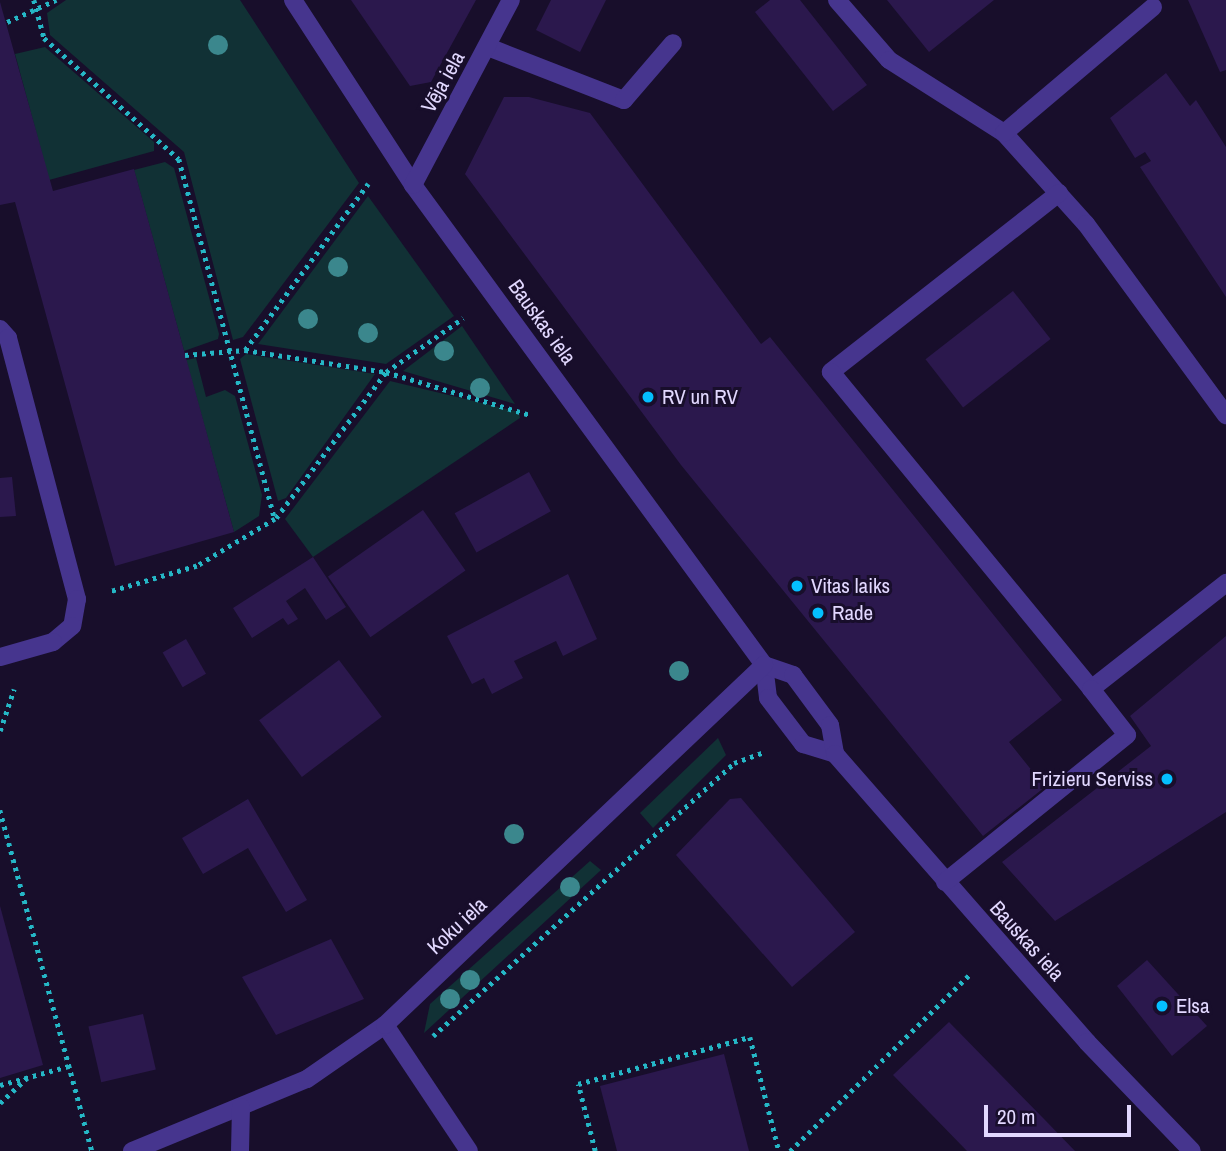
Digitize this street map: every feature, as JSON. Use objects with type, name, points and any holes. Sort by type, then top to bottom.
[{"type":"street","name":"Bauskas iela","points":[[293,0],[413,185],[764,665],[768,698],[803,744],[835,754]]},
{"type":"street","name":"Vēja iela","points":[[413,185],[511,0]]},
{"type":"street","points":[[836,0],[889,60],[1004,133],[1059,193],[1224,407]]},
{"type":"street","points":[[1004,133],[1153,7]]},
{"type":"street","points":[[488,47],[624,100],[673,43]]},
{"type":"street","points":[[945,882],[1127,735],[831,372],[1059,193]]},
{"type":"street","points":[[0,329],[9,338],[77,599],[72,626],[53,642],[0,657]]},
{"type":"street","points":[[1090,689],[1226,583]]},
{"type":"street","name":"Bauskas iela","points":[[764,665],[793,675],[830,725],[835,754],[945,882],[1192,1151]]},
{"type":"street","name":"Koku iela","points":[[132,1151],[307,1079],[385,1025],[764,665]]},
{"type":"street","points":[[385,1025],[468,1151]]},
{"type":"street","points":[[240,1151],[241,1107]]},
{"type":"path","points":[[34,0],[44,38],[179,159],[275,519]]},
{"type":"path","points":[[7,22],[37,13],[56,0]]},
{"type":"path","points":[[245,350],[368,184]]},
{"type":"path","points":[[77,599],[197,566],[275,519],[386,372],[463,318]]},
{"type":"path","points":[[185,355],[208,349],[230,353],[245,350],[386,372],[530,415]]},
{"type":"path","points":[[408,1059],[733,763],[772,750]]},
{"type":"path","points":[[0,810],[92,1151]]},
{"type":"path","points":[[790,1151],[970,974]]},
{"type":"path","points":[[596,1151],[578,1084],[750,1037],[779,1151]]},
{"type":"path","points":[[0,1085],[69,1066]]},
{"type":"path","points":[[0,1103],[28,1077]]},
{"type":"green space","points":[[66,0],[240,0],[359,183],[243,337],[233,340],[184,152],[50,35],[47,13]]},
{"type":"green space","points":[[45,47],[154,142],[154,151],[49,180],[15,54]]},
{"type":"green space","points":[[165,162],[174,168],[219,334],[218,339],[184,351],[134,170]]},
{"type":"green space","points":[[368,196],[454,316],[386,364],[258,344]]},
{"type":"green space","points":[[462,326],[515,404],[403,371]]},
{"type":"green space","points":[[246,354],[375,374],[286,498],[278,501],[240,359]]},
{"type":"green space","points":[[196,358],[206,397],[225,390],[235,396],[262,495],[259,516],[234,532],[186,360]]},
{"type":"green space","points":[[390,381],[519,412],[520,418],[313,557],[285,519]]},
{"type":"green space","points":[[718,738],[726,755],[653,828],[640,813]]},
{"type":"green space","points":[[590,861],[601,870],[424,1033],[430,1004]]},
{"type":"building","points":[[351,0],[476,0],[431,82],[410,86]]},
{"type":"building","points":[[551,0],[606,0],[580,52],[536,30]]},
{"type":"building","points":[[770,0],[800,0],[867,85],[833,111],[755,12]]},
{"type":"building","points":[[887,0],[994,0],[929,52]]},
{"type":"building","points":[[1188,0],[1226,0],[1226,70],[1220,72]]},
{"type":"building","points":[[0,2],[53,191],[134,169],[234,532],[115,566],[15,202],[0,205]]},
{"type":"building","points":[[1166,73],[1190,106],[1196,100],[1226,147],[1226,297],[1140,167],[1151,161],[1145,152],[1135,158],[1110,118]]},
{"type":"building","points":[[504,97],[529,97],[590,113],[761,344],[770,337],[1062,700],[1009,742],[1045,787],[983,836],[681,465],[465,174]]},
{"type":"building","points":[[1013,291],[1051,339],[963,407],[926,359]]},
{"type":"building","points":[[529,472],[551,511],[476,553],[455,513]]},
{"type":"building","points":[[12,477],[16,516],[0,517],[0,478]]},
{"type":"building","points":[[423,510],[465,571],[370,637],[328,577]]},
{"type":"building","points":[[313,557],[346,607],[326,620],[305,588],[286,601],[298,619],[288,625],[283,618],[252,638],[233,608]]},
{"type":"building","points":[[568,574],[597,639],[563,656],[556,641],[514,661],[523,678],[492,694],[484,678],[472,684],[447,636]]},
{"type":"building","name":"Frizieru Serviss","points":[[1226,636],[1226,812],[1055,921],[1002,862],[1151,746],[1130,716]]},
{"type":"building","points":[[186,639],[206,674],[183,687],[163,652]]},
{"type":"building","points":[[339,660],[382,717],[302,777],[259,720]]},
{"type":"building","points":[[741,798],[855,932],[792,987],[676,855],[730,799]]},
{"type":"building","points":[[248,799],[307,900],[286,912],[248,848],[203,874],[182,838]]},
{"type":"building","points":[[0,906],[43,1065],[0,1078]]},
{"type":"building","points":[[331,939],[364,999],[276,1035],[242,977]]},
{"type":"building","name":"Elsa","points":[[1147,960],[1207,1026],[1172,1056],[1117,986]]},
{"type":"building","points":[[143,1014],[156,1070],[101,1082],[88,1027]]},
{"type":"building","points":[[949,1022],[1075,1151],[967,1151],[893,1075]]},
{"type":"building","points":[[724,1054],[749,1151],[617,1151],[600,1086]]},
{"type":"place","name":"RV un RV","points":[[648,397]]},
{"type":"place","name":"Vitas laiks","points":[[797,586]]},
{"type":"place","name":"Rade","points":[[818,613]]},
{"type":"place","name":"Frizieru Serviss","points":[[1167,779]]},
{"type":"place","name":"Elsa","points":[[1162,1006]]}]
